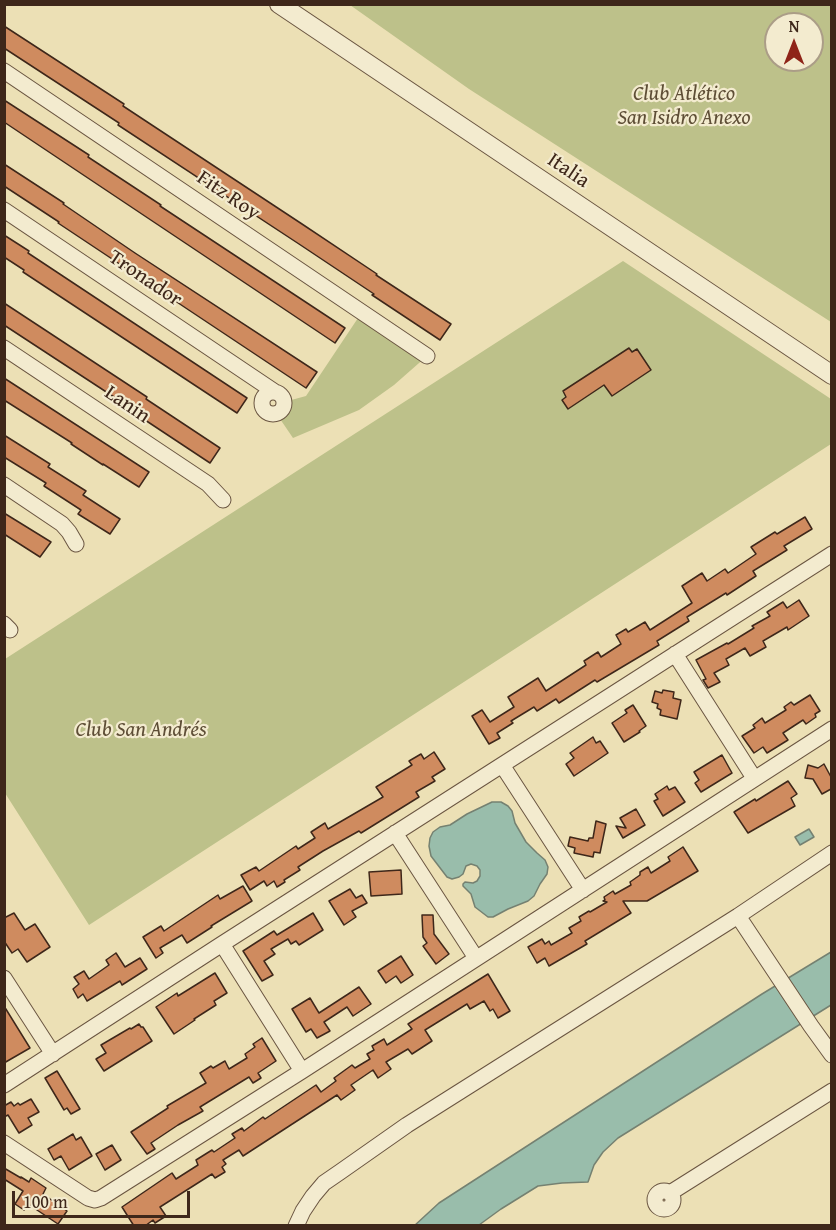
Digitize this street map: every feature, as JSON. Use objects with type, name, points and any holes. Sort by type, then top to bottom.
[{"type":"street","name":"Italia","points":[[279,4],[831,375]]},
{"type":"street","name":"Fitz Roy","points":[[4,71],[427,356]]},
{"type":"street","name":"Tronador","points":[[4,210],[267,391]]},
{"type":"street","name":"Lanin","points":[[4,348],[208,484],[223,500]]},
{"type":"street","points":[[4,485],[62,524],[76,544]]},
{"type":"street","points":[[4,1085],[831,554]]},
{"type":"street","points":[[675,654],[754,778]]},
{"type":"street","points":[[4,1143],[88,1198],[95,1200],[101,1198],[831,729]]},
{"type":"street","points":[[502,765],[583,890]]},
{"type":"street","points":[[395,834],[476,958]]},
{"type":"street","points":[[296,1226],[303,1210],[324,1183],[416,1120],[738,916],[831,853]]},
{"type":"street","points":[[738,916],[831,1055]]},
{"type":"street","points":[[222,944],[302,1071]]},
{"type":"street","points":[[4,978],[53,1054]]},
{"type":"street","points":[[670,1193],[831,1092]]},
{"type":"green space","name":"Club Atlético San Isidro Anexo","points":[[350,5],[831,5],[831,322],[469,89]]},
{"type":"green space","name":"Club San Andrés","points":[[623,261],[831,399],[831,444],[89,925],[5,793],[5,659]]},
{"type":"green space","points":[[362,312],[427,356],[394,385],[359,410],[293,438],[276,413],[282,409],[284,402],[306,396]]},
{"type":"shaded area","points":[[492,802],[501,802],[508,806],[526,842],[545,860],[548,867],[547,874],[534,896],[528,901],[493,917],[488,917],[475,907],[471,894],[463,886],[465,882],[477,881],[480,870],[477,866],[471,864],[466,866],[459,877],[452,879],[447,877],[431,856],[429,846],[433,832],[440,827],[450,825]]},
{"type":"shaded area","points":[[809,829],[814,837],[800,845],[795,837]]},
{"type":"shaded area","points":[[831,952],[831,1005],[618,1138],[603,1152],[594,1165],[588,1182],[538,1186],[479,1225],[414,1226],[439,1203],[762,994]]},
{"type":"building","points":[[4,26],[451,324],[440,340],[4,48]]},
{"type":"building","points":[[4,100],[345,328],[335,343],[4,122]]},
{"type":"building","points":[[4,164],[317,372],[306,388],[4,186]]},
{"type":"building","points":[[4,235],[247,398],[237,413],[23,272],[24,270],[4,257]]},
{"type":"building","points":[[4,303],[220,448],[210,463],[4,325]]},
{"type":"building","points":[[629,348],[632,352],[637,349],[651,370],[612,396],[604,385],[568,409],[562,400],[566,397],[563,391]]},
{"type":"building","points":[[4,378],[149,472],[139,487],[4,400]]},
{"type":"building","points":[[4,435],[50,464],[48,467],[86,491],[83,495],[120,519],[110,534],[78,514],[81,510],[44,486],[46,483],[4,457]]},
{"type":"building","points":[[4,513],[51,542],[40,557],[4,534]]},
{"type":"building","points":[[805,517],[812,529],[784,546],[787,550],[753,571],[756,576],[687,617],[689,621],[657,641],[659,645],[597,682],[595,680],[559,703],[556,699],[537,711],[534,707],[511,721],[513,723],[497,733],[500,738],[489,744],[472,716],[482,710],[490,722],[514,707],[508,697],[538,678],[546,691],[586,665],[584,661],[598,652],[601,657],[621,644],[616,635],[626,629],[628,632],[645,622],[650,630],[692,603],[682,586],[702,573],[707,581],[725,569],[728,573],[756,554],[751,547]]},
{"type":"building","points":[[799,600],[809,616],[788,630],[787,627],[763,641],[766,647],[750,656],[745,648],[726,659],[729,665],[714,673],[720,682],[708,688],[696,660],[754,628],[752,626],[770,616],[767,612],[783,602],[787,608]]},
{"type":"building","points":[[663,690],[674,692],[673,698],[681,700],[677,719],[660,715],[661,710],[657,708],[658,704],[652,702],[655,691],[662,693]]},
{"type":"building","points":[[810,695],[820,711],[815,714],[816,717],[806,724],[803,720],[783,733],[788,740],[767,753],[763,747],[754,753],[742,736],[755,728],[753,725],[762,718],[765,723],[786,710],[784,707],[791,702],[794,705]]},
{"type":"building","points":[[633,705],[646,726],[624,742],[612,723],[627,713],[625,710]]},
{"type":"building","points":[[593,737],[596,743],[600,741],[608,753],[574,776],[566,764],[574,758],[570,753]]},
{"type":"building","points":[[434,752],[445,769],[432,777],[435,781],[416,792],[419,797],[361,833],[359,831],[323,851],[298,867],[300,870],[277,887],[274,881],[267,886],[264,881],[250,890],[241,875],[256,867],[259,871],[296,846],[298,849],[315,838],[311,832],[325,823],[328,829],[383,797],[376,787],[412,765],[409,761],[421,754],[424,759]]},
{"type":"building","points":[[722,755],[732,773],[701,792],[695,783],[699,780],[694,772]]},
{"type":"building","points":[[824,764],[831,777],[831,789],[822,794],[813,779],[805,778],[808,765],[818,768]]},
{"type":"building","points":[[788,781],[797,794],[791,798],[795,806],[748,833],[734,812]]},
{"type":"building","points":[[667,786],[669,790],[675,787],[685,802],[663,816],[654,801],[658,799],[655,794]]},
{"type":"building","points":[[636,809],[645,825],[623,838],[616,826],[626,828],[620,818]]},
{"type":"building","points":[[596,821],[606,824],[600,853],[594,852],[593,857],[574,853],[575,848],[568,846],[570,837],[588,841],[589,838],[593,838]]},
{"type":"building","points":[[683,847],[698,871],[647,901],[623,901],[631,913],[585,941],[587,944],[549,966],[545,958],[537,963],[528,947],[542,939],[545,944],[549,941],[551,945],[572,933],[569,928],[581,921],[579,917],[607,902],[603,901],[604,897],[613,891],[615,894],[631,885],[630,882],[648,867],[651,873],[670,861],[668,857]]},
{"type":"building","points":[[401,870],[402,894],[371,896],[369,872]]},
{"type":"building","points":[[243,886],[252,901],[187,943],[182,935],[160,948],[163,953],[156,958],[143,937],[161,926],[164,931],[218,895],[220,899]]},
{"type":"building","points":[[350,889],[356,898],[362,895],[367,903],[352,911],[356,917],[344,925],[329,901]]},
{"type":"building","points":[[14,913],[25,930],[35,924],[50,947],[27,962],[18,949],[12,953],[4,941],[4,918]]},
{"type":"building","points":[[313,913],[323,930],[299,945],[296,941],[291,944],[288,939],[271,949],[275,954],[264,961],[273,975],[262,981],[243,951],[274,931],[277,935]]},
{"type":"building","points":[[422,915],[433,915],[434,934],[449,954],[436,964],[423,946],[427,943],[423,937]]},
{"type":"building","points":[[116,953],[125,967],[140,958],[147,969],[122,985],[120,981],[87,1001],[83,994],[78,998],[73,989],[79,984],[74,977],[84,971],[89,979],[109,965],[106,960]]},
{"type":"building","points":[[401,956],[413,975],[401,983],[396,976],[386,983],[378,971]]},
{"type":"building","points":[[215,973],[227,993],[214,1001],[216,1005],[174,1034],[156,1007]]},
{"type":"building","points":[[488,974],[510,1011],[498,1018],[493,1009],[490,1011],[484,1001],[470,1009],[467,1004],[425,1030],[432,1041],[412,1054],[408,1049],[386,1062],[391,1069],[378,1078],[373,1070],[351,1085],[355,1090],[341,1100],[337,1095],[243,1156],[239,1150],[223,1160],[226,1164],[222,1167],[225,1172],[215,1178],[212,1174],[160,1207],[166,1216],[155,1223],[153,1220],[145,1226],[134,1226],[122,1207],[172,1173],[176,1179],[198,1165],[196,1160],[212,1150],[214,1152],[235,1138],[232,1134],[242,1128],[244,1131],[263,1117],[265,1119],[316,1085],[321,1092],[336,1081],[334,1078],[352,1065],[355,1068],[370,1059],[367,1054],[374,1050],[372,1046],[384,1039],[387,1045],[412,1029],[408,1024]]},
{"type":"building","points":[[359,987],[371,1004],[353,1016],[347,1007],[324,1022],[330,1031],[317,1038],[311,1029],[306,1032],[292,1009],[310,998],[319,1013]]},
{"type":"building","points":[[4,1006],[30,1048],[4,1063]]},
{"type":"building","points":[[139,1024],[152,1041],[104,1071],[96,1059],[106,1053],[101,1045]]},
{"type":"building","points":[[262,1038],[276,1061],[258,1073],[261,1078],[253,1083],[249,1077],[200,1107],[203,1111],[151,1143],[155,1149],[147,1154],[131,1132],[168,1108],[167,1106],[206,1083],[200,1073],[225,1061],[229,1069],[247,1058],[245,1054]]},
{"type":"building","points":[[57,1071],[80,1109],[71,1114],[67,1108],[64,1110],[45,1078]]},
{"type":"building","points":[[31,1099],[39,1112],[28,1118],[32,1125],[19,1133],[8,1115],[4,1117],[4,1106],[11,1102],[14,1106],[18,1103],[20,1105]]},
{"type":"building","points":[[73,1134],[76,1140],[81,1137],[92,1156],[69,1170],[61,1156],[54,1160],[48,1149]]},
{"type":"building","points":[[112,1145],[121,1160],[105,1170],[96,1154]]},
{"type":"building","points":[[4,1168],[29,1182],[31,1178],[46,1188],[43,1194],[67,1211],[58,1224],[28,1204],[24,1210],[15,1204],[23,1191],[4,1179]]}]
